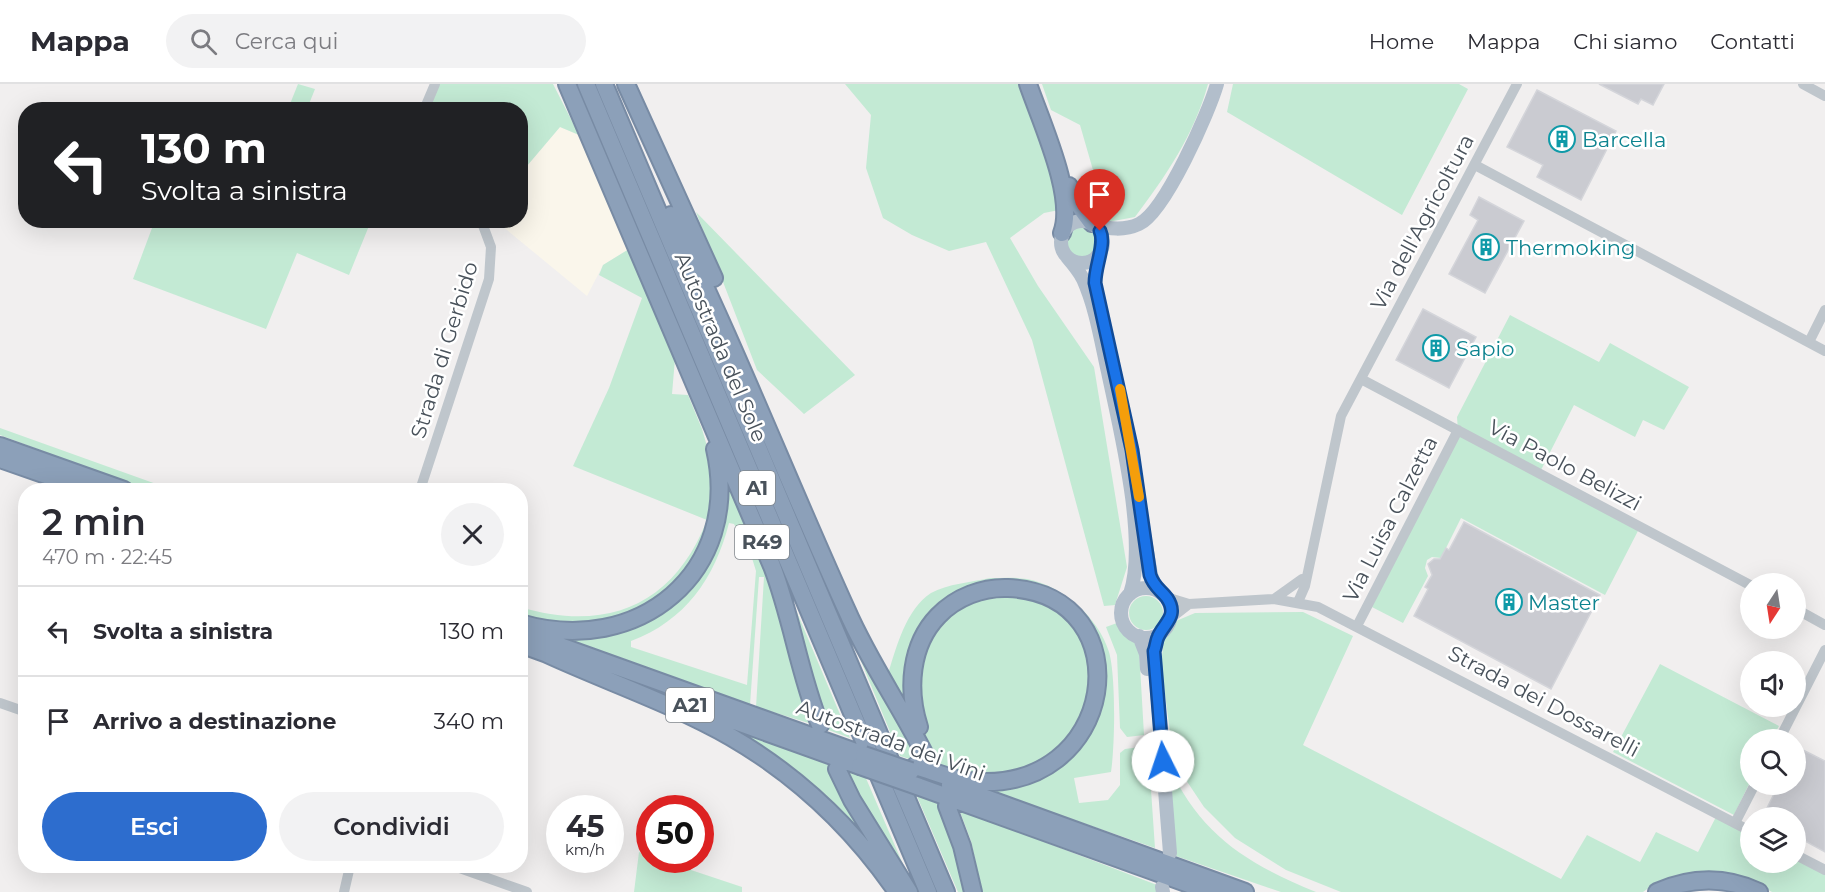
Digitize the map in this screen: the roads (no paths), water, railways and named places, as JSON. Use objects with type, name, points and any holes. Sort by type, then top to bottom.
[{"type":"highway","name":"R49","points":[[566,84],[775,573],[804,680],[820,725]]},
{"type":"highway","name":"Autostrada del Sole","points":[[585,84],[928,892]]},
{"type":"highway","name":"Autostrada del Sole","points":[[604,84],[946,892]]},
{"type":"highway","points":[[626,84],[709,265],[777,448]]},
{"type":"highway","points":[[1028,84],[1064,189],[1067,211],[1062,233]]},
{"type":"highway","points":[[1035,84],[1070,188],[1093,224]]},
{"type":"highway","name":"R49","points":[[616,114],[697,266],[857,633],[904,711],[931,764],[918,724],[913,687],[918,648],[932,622],[955,602],[992,588],[1030,591],[1064,609],[1083,628],[1097,667],[1096,703],[1086,727],[1071,747],[1037,771],[994,782],[911,773]]},
{"type":"highway","points":[[528,624],[564,631],[595,630],[620,625],[650,612],[674,596],[700,563],[716,523],[719,479],[711,434],[686,366]]},
{"type":"highway","points":[[0,446],[104,483]]},
{"type":"highway","points":[[0,459],[69,483]]},
{"type":"highway","name":"Autostrada dei Vini","points":[[528,635],[860,757]]},
{"type":"highway","name":"Autostrada dei Vini","points":[[528,647],[911,773],[1245,892]]},
{"type":"highway","points":[[547,654],[706,724],[775,766],[816,798],[835,817],[867,852],[897,892]]},
{"type":"highway","points":[[860,757],[911,773]]},
{"type":"highway","points":[[837,769],[852,800],[909,892]]},
{"type":"highway","name":"Autostrada dei Vini","points":[[911,773],[1142,867],[1211,892]]},
{"type":"highway","points":[[947,806],[962,846],[973,892]]},
{"type":"highway","points":[[1142,867],[1196,892]]},
{"type":"highway","points":[[1657,892],[1681,883],[1711,880],[1726,881],[1759,892]]},
{"type":"main road","points":[[1067,257],[1082,263],[1099,254],[1139,224],[1154,209],[1192,146],[1205,119],[1217,84]]},
{"type":"main road","points":[[1139,224],[1114,230],[1085,221],[1071,223],[1062,233],[1062,250],[1077,268],[1090,299],[1122,435],[1135,536],[1136,574],[1130,594],[1122,608],[1122,619],[1130,632],[1139,636],[1159,634]]},
{"type":"main road","points":[[1093,224],[1102,235],[1095,283],[1132,450],[1149,569],[1171,618],[1159,634],[1154,651],[1166,851],[1146,654],[1139,636]]},
{"type":"main road","points":[[1130,594],[1143,588],[1161,593]]},
{"type":"street","points":[[427,102],[435,84]]},
{"type":"street","name":"Via dell'Agricoltura","points":[[1361,379],[1517,84]]},
{"type":"street","points":[[1803,84],[1825,96]]},
{"type":"street","points":[[1475,165],[1825,351]]},
{"type":"street","name":"Strada di Gerbido","points":[[422,483],[489,279],[491,247],[484,228]]},
{"type":"street","points":[[1809,342],[1825,310]]},
{"type":"street","points":[[1298,602],[1341,416],[1361,379]]},
{"type":"street","name":"Via Paolo Belizzi","points":[[1361,379],[1740,580]]},
{"type":"street","name":"Via Luisa Calzetta","points":[[1357,626],[1458,430]]},
{"type":"street","points":[[1274,599],[1304,577]]},
{"type":"street","points":[[1304,577],[1318,607]]},
{"type":"street","points":[[1161,593],[1189,604]]},
{"type":"street","name":"Strada dei Dossarelli","points":[[1189,604],[1274,599],[1318,607],[1740,826]]},
{"type":"street","points":[[1171,618],[1189,604]]},
{"type":"street","points":[[1806,615],[1825,625]]},
{"type":"street","points":[[1785,729],[1825,650]]},
{"type":"street","points":[[0,703],[18,709]]},
{"type":"street","points":[[1735,823],[1749,795]]},
{"type":"street","points":[[1806,860],[1825,870]]},
{"type":"street","points":[[344,892],[348,873]]},
{"type":"street","points":[[472,873],[520,891]]},
{"type":"place","name":"Barcella","points":[[1562,139]]},
{"type":"place","name":"Thermoking","points":[[1486,247]]},
{"type":"place","name":"Sapio","points":[[1436,348]]},
{"type":"place","name":"Master","points":[[1509,602]]}]
